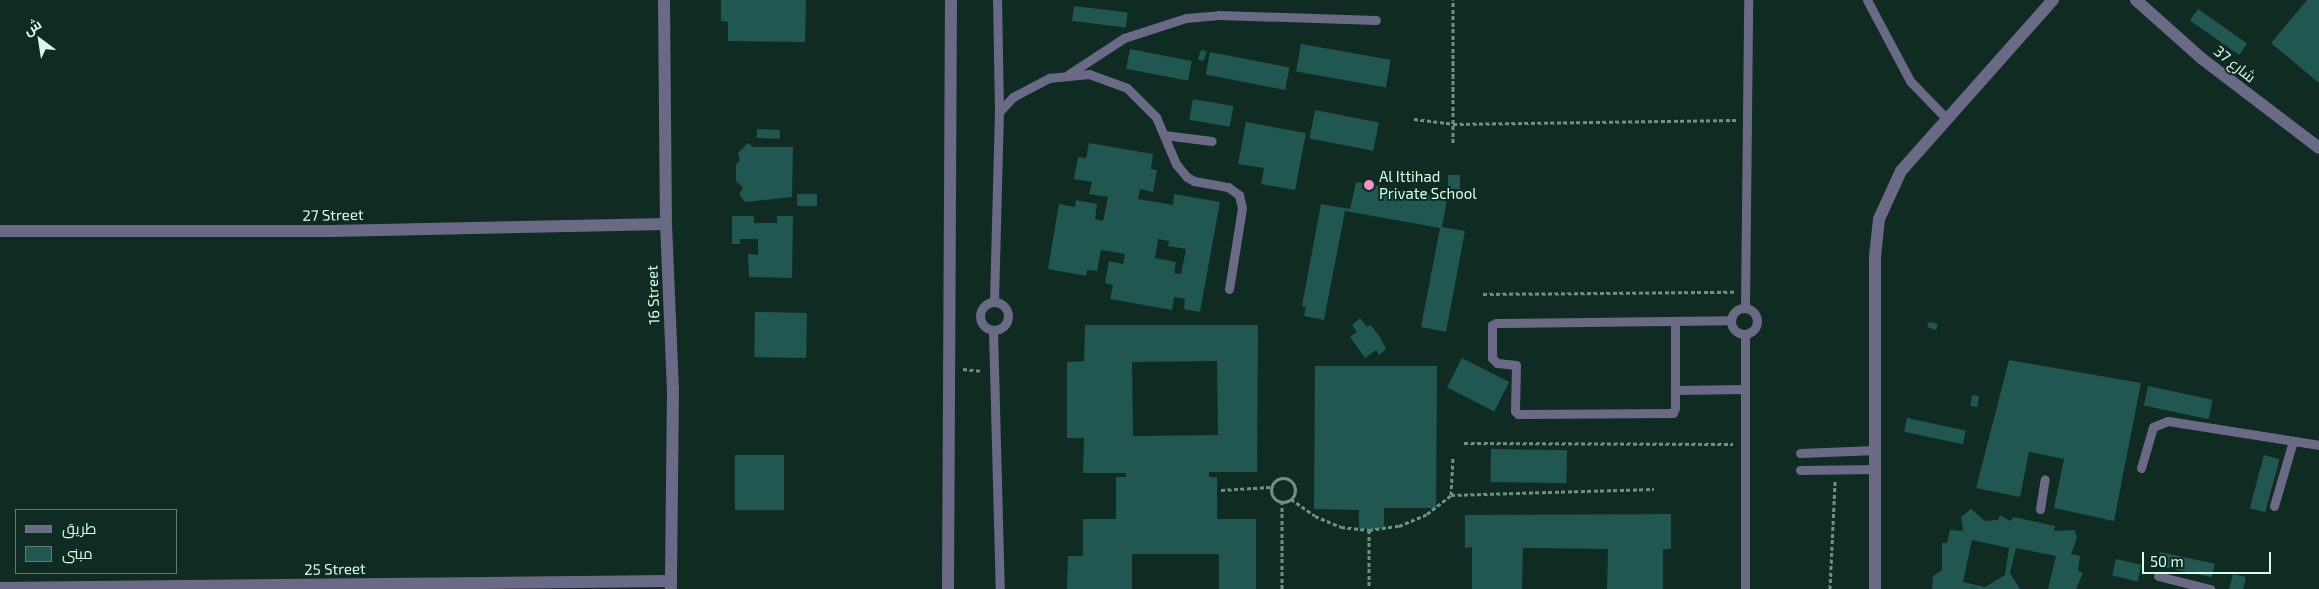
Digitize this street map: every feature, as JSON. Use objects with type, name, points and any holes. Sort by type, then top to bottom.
[{"type":"street","name":"16 Street","points":[[664,0],[666,224],[673,388],[671,585]]},
{"type":"street","points":[[948,589],[951,0]]},
{"type":"street","points":[[1875,589],[1875,257],[1879,219],[1901,171],[2054,0]]},
{"type":"street","name":"شارع 37","points":[[2136,0],[2209,64],[2319,148]]},
{"type":"street","name":"27 Street","points":[[0,231],[331,232],[666,224]]},
{"type":"street","name":"25 Street","points":[[0,588],[671,585]]},
{"type":"lane","points":[[994,302],[999,112],[997,0]]},
{"type":"lane","points":[[1745,307],[1748,0]]},
{"type":"lane","points":[[1867,0],[1910,81],[1947,119]]},
{"type":"lane","points":[[999,112],[1030,86],[1069,74],[1124,38],[1186,18],[1219,15],[1376,20]]},
{"type":"lane","points":[[1069,74],[1089,74],[1127,88],[1152,112],[1176,164],[1187,177],[1194,181],[1228,187],[1242,201],[1229,289]]},
{"type":"lane","points":[[1164,135],[1212,141]]},
{"type":"lane","points":[[994,302],[1004,306],[1008,317],[1003,326],[993,330],[983,326],[979,316],[984,305],[994,302]]},
{"type":"lane","points":[[1745,307],[1754,311],[1758,321],[1754,330],[1745,334],[1736,332],[1731,320],[1735,310],[1745,307]]},
{"type":"lane","points":[[1675,322],[1676,390],[1672,413],[1518,414],[1515,410],[1516,365],[1497,363],[1491,352],[1492,326],[1496,322],[1675,322],[1731,320]]},
{"type":"lane","points":[[993,330],[1000,589]]},
{"type":"lane","points":[[1745,334],[1745,589]]},
{"type":"lane","points":[[1676,390],[1745,389]]},
{"type":"lane","points":[[2141,468],[2153,427],[2159,422],[2319,446]]},
{"type":"lane","points":[[2274,506],[2293,441]]},
{"type":"lane","points":[[1800,453],[1876,450]]},
{"type":"lane","points":[[1800,470],[1876,469]]},
{"type":"lane","points":[[2040,509],[2045,479]]},
{"type":"lane","points":[[2158,576],[2210,589]]},
{"type":"path","points":[[1453,143],[1454,0]]},
{"type":"path","points":[[1414,120],[1453,124],[1747,120]]},
{"type":"path","points":[[1483,294],[1745,292]]},
{"type":"path","points":[[1464,444],[1746,444]]},
{"type":"path","points":[[1451,495],[1452,457]]},
{"type":"path","points":[[1830,589],[1835,470]]},
{"type":"path","points":[[1270,488],[1277,478],[1288,478],[1295,488],[1291,499]]},
{"type":"path","points":[[1221,490],[1270,488]]},
{"type":"path","points":[[1270,488],[1273,497],[1282,502],[1291,499]]},
{"type":"path","points":[[1291,499],[1327,522],[1369,530],[1414,521],[1451,495],[1654,489]]},
{"type":"path","points":[[1282,502],[1282,589]]},
{"type":"path","points":[[1369,530],[1369,589]]},
{"type":"building","points":[[721,0],[806,0],[805,42],[728,41],[728,22],[721,21]]},
{"type":"building","points":[[2307,0],[2319,0],[2319,83],[2271,43]]},
{"type":"building","points":[[1074,6],[1128,13],[1126,27],[1072,21]]},
{"type":"building","points":[[2198,9],[2247,43],[2239,55],[2190,20]]},
{"type":"building","points":[[1301,44],[1391,60],[1386,87],[1296,72]]},
{"type":"building","points":[[1130,49],[1192,61],[1188,81],[1126,69]]},
{"type":"building","points":[[1201,50],[1207,52],[1204,61],[1198,60]]},
{"type":"building","points":[[1210,52],[1290,67],[1285,90],[1206,75]]},
{"type":"building","points":[[1193,99],[1233,106],[1230,127],[1189,120]]},
{"type":"building","points":[[1315,110],[1379,122],[1373,151],[1309,138]]},
{"type":"building","points":[[1246,122],[1306,133],[1295,190],[1261,184],[1264,168],[1238,164]]},
{"type":"building","points":[[757,129],[780,130],[780,139],[757,138]]},
{"type":"building","points":[[748,143],[753,147],[793,147],[792,197],[745,202],[739,194],[743,188],[736,181],[736,165],[740,160],[738,153]]},
{"type":"building","points":[[1089,143],[1153,154],[1151,169],[1157,170],[1153,192],[1140,189],[1138,199],[1173,205],[1174,194],[1220,202],[1200,312],[1184,309],[1185,299],[1174,297],[1172,310],[1110,299],[1113,285],[1105,283],[1109,261],[1123,264],[1125,254],[1101,250],[1097,271],[1087,270],[1086,276],[1048,269],[1059,204],[1075,207],[1076,200],[1097,204],[1095,219],[1103,221],[1108,197],[1089,194],[1092,182],[1074,179],[1078,157],[1086,158]],"holes":[[[1158,239],[1169,241],[1168,246],[1186,249],[1181,274],[1174,273],[1176,262],[1155,258]]]},
{"type":"building","points":[[1448,175],[1460,175],[1460,189],[1448,189]]},
{"type":"building","points":[[1356,182],[1447,199],[1442,227],[1465,231],[1446,332],[1421,327],[1440,228],[1345,211],[1324,320],[1304,316],[1306,307],[1302,306],[1321,204],[1350,209]]},
{"type":"building","points":[[797,194],[817,194],[817,206],[797,206]]},
{"type":"building","points":[[732,216],[754,216],[754,223],[777,223],[777,216],[793,216],[792,278],[749,277],[748,254],[758,255],[758,239],[740,239],[740,244],[732,244]]},
{"type":"building","points":[[755,312],[807,313],[806,358],[754,357]]},
{"type":"building","points":[[1360,318],[1367,327],[1371,325],[1380,337],[1386,349],[1379,355],[1376,350],[1365,358],[1350,337],[1357,332],[1352,325]]},
{"type":"building","points":[[1929,322],[1938,324],[1936,330],[1927,327]]},
{"type":"building","points":[[1085,325],[1258,325],[1257,472],[1209,472],[1209,477],[1217,477],[1217,519],[1256,519],[1256,589],[1219,589],[1219,554],[1132,554],[1132,589],[1067,589],[1068,556],[1083,556],[1083,519],[1116,519],[1116,477],[1126,477],[1126,473],[1083,473],[1084,438],[1067,438],[1067,362],[1084,361]],"holes":[[[1217,361],[1218,435],[1133,436],[1132,362]]]},
{"type":"building","points":[[1462,358],[1509,382],[1494,411],[1447,387]]},
{"type":"building","points":[[2009,360],[2141,383],[2114,521],[2054,508],[2064,459],[2029,452],[2020,497],[1976,488]]},
{"type":"building","points":[[1315,366],[1437,366],[1436,508],[1384,508],[1384,529],[1359,529],[1359,510],[1314,509]]},
{"type":"building","points":[[2148,386],[2213,400],[2208,419],[2144,406]]},
{"type":"building","points":[[1972,395],[1979,396],[1977,407],[1970,406]]},
{"type":"building","points":[[1907,418],[1966,430],[1963,444],[1904,432]]},
{"type":"building","points":[[1491,449],[1567,450],[1566,483],[1490,482]]},
{"type":"building","points":[[735,455],[784,455],[784,510],[735,510]]},
{"type":"building","points":[[2264,455],[2279,459],[2265,512],[2250,508]]},
{"type":"building","points":[[1971,509],[1985,521],[1998,520],[2000,515],[2010,521],[2014,517],[2055,526],[2054,531],[2075,530],[2077,538],[2071,554],[2080,556],[2078,571],[2083,573],[2076,589],[2048,589],[2056,556],[2016,548],[2010,573],[2020,589],[1932,589],[1933,576],[1942,570],[1942,543],[1947,543],[1950,530],[1963,531],[1961,517]],"holes":[[[1972,540],[2009,548],[2005,575],[1985,587],[1963,582]]]},
{"type":"building","points":[[1671,514],[1671,549],[1663,549],[1663,589],[1607,589],[1608,549],[1523,548],[1522,589],[1472,589],[1472,547],[1465,548],[1465,515]]},
{"type":"building","points":[[2160,552],[2215,564],[2212,577],[2157,566]]},
{"type":"building","points":[[2116,559],[2141,565],[2138,581],[2112,576]]},
{"type":"building","points":[[2233,574],[2246,577],[2243,589],[2229,589]]},
{"type":"place","name":"Al Ittihad Private School","points":[[1369,185]]}]
